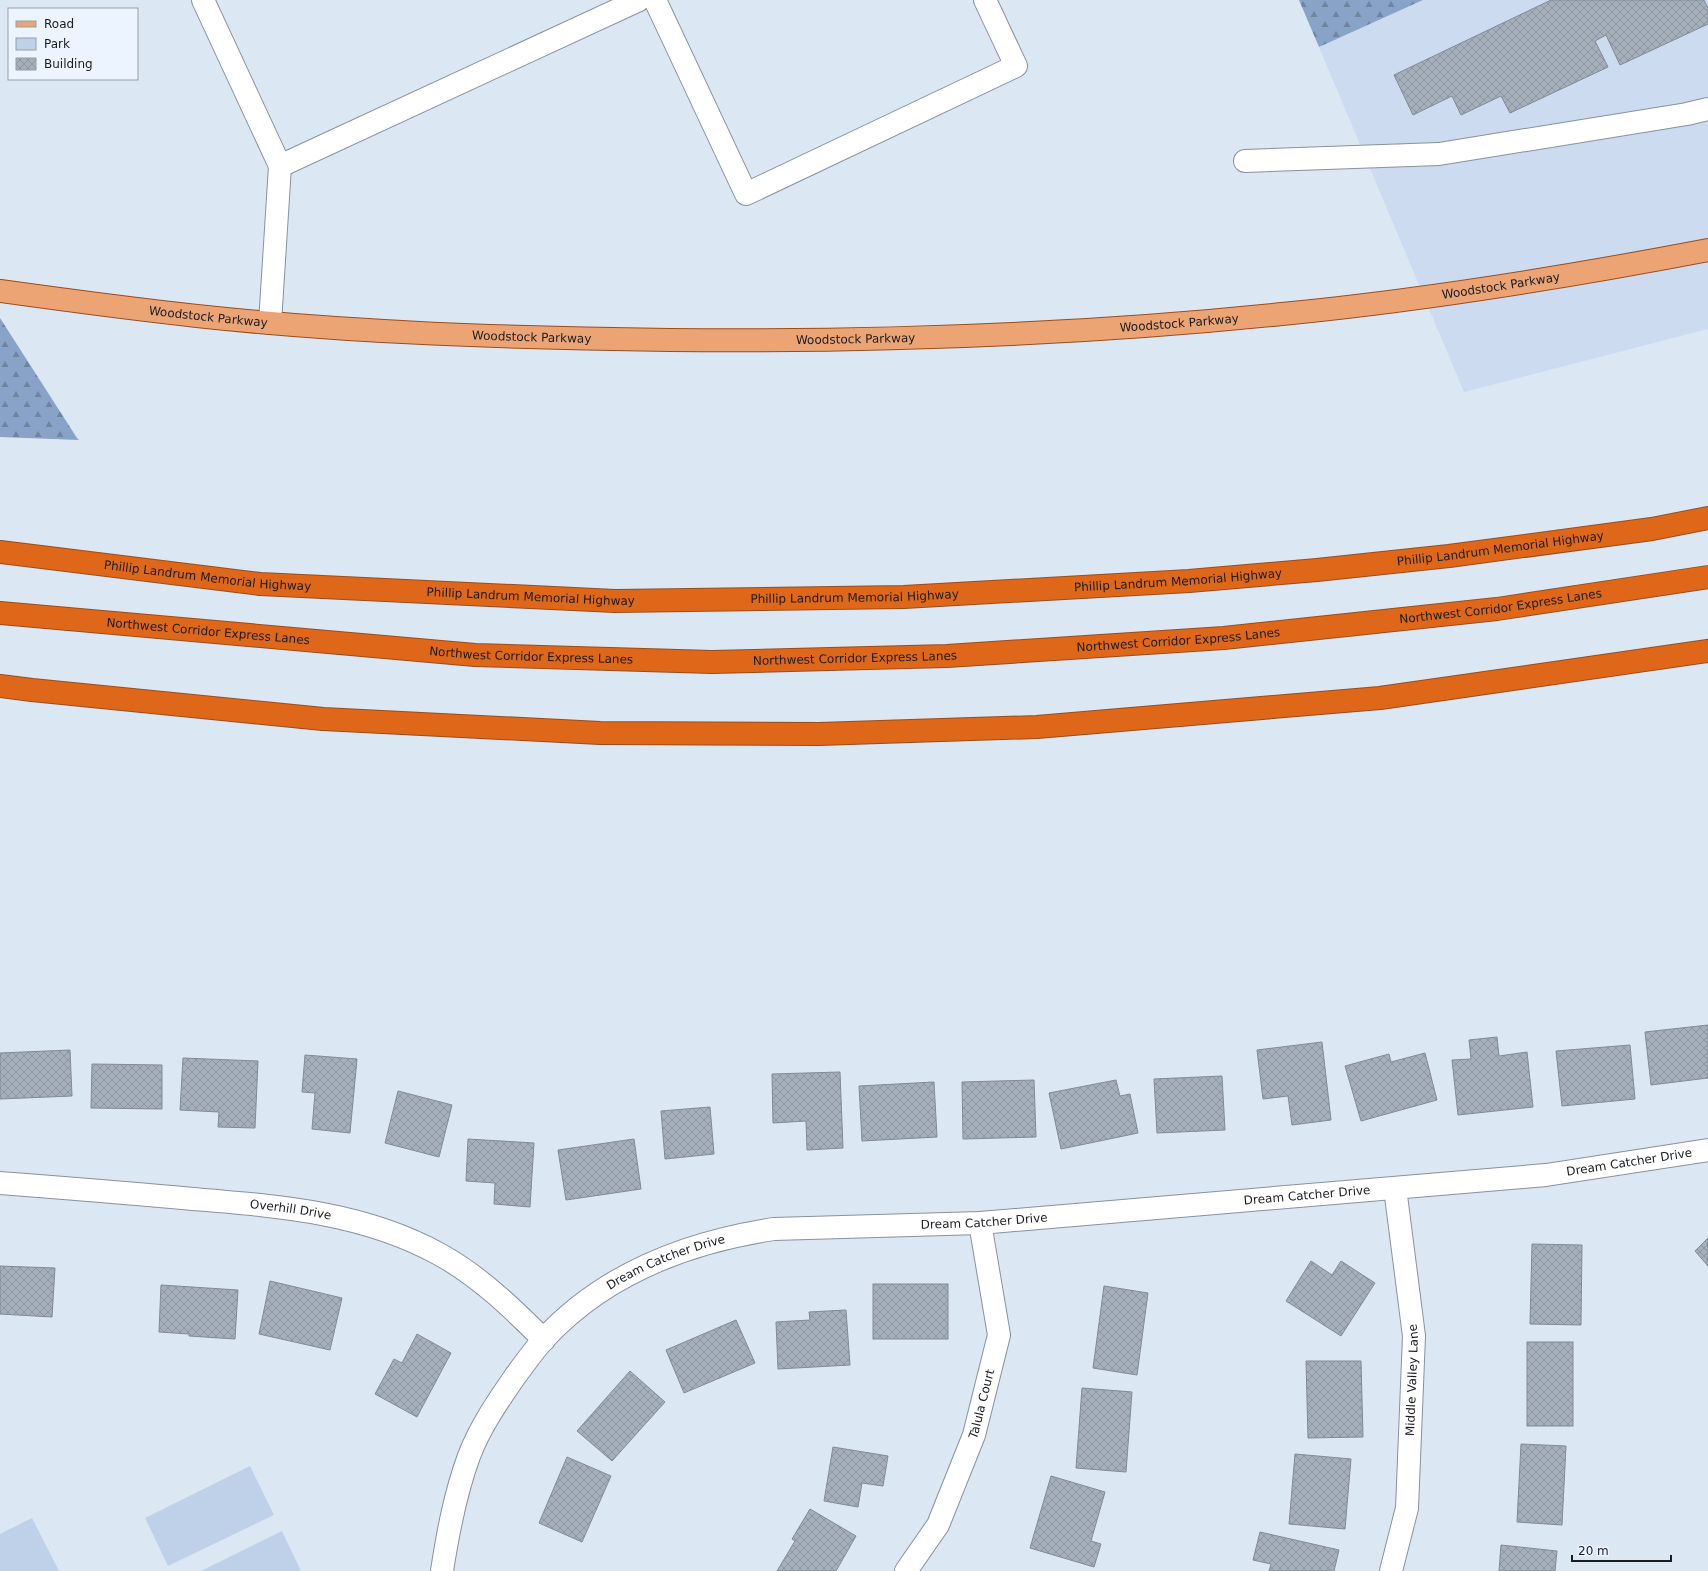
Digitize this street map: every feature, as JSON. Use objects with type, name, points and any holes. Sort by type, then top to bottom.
[{"type":"highway","name":"Phillip Landrum Memorial Highway","points":[[0,552],[260,584],[615,601],[896,597],[1181,581],[1317,570],[1449,556],[1652,529],[1708,518]]},
{"type":"highway","name":"Northwest Corridor Express Lanes","points":[[0,612],[475,655],[728,661],[947,656],[1224,638],[1497,609],[1708,577]]},
{"type":"highway","points":[[0,686],[323,719],[600,734],[818,734],[1038,727],[1380,698],[1708,651]]},
{"type":"main road","name":"Woodstock Parkway","points":[[0,291],[198,317],[331,328],[589,339],[862,339],[997,335],[1138,327],[1282,314],[1392,301],[1519,283],[1708,250]]},
{"type":"street","points":[[203,0],[280,166],[270,323]]},
{"type":"street","points":[[280,166],[639,0]]},
{"type":"street","points":[[655,0],[746,194],[1016,66],[985,0]]},
{"type":"street","points":[[1245,162],[1439,154],[1687,114],[1708,109]]},
{"type":"street","name":"Dream Catcher Drive","points":[[442,1571],[449,1527],[459,1484],[470,1455],[495,1405],[544,1340],[563,1321],[621,1278],[665,1257],[718,1240],[774,1229],[980,1223],[1395,1188],[1546,1175],[1708,1150]]},
{"type":"street","name":"Overhill Drive","points":[[0,1183],[284,1207],[339,1217],[362,1223],[412,1240],[440,1254],[467,1272],[515,1311],[544,1340]]},
{"type":"street","name":"Middle Valley Lane","points":[[1390,1571],[1407,1508],[1414,1336],[1395,1188]]},
{"type":"street","name":"Talula Court","points":[[906,1571],[938,1525],[974,1435],[999,1335],[980,1223]]},
{"type":"shaded area","points":[[1423,0],[1708,0],[1708,329],[1464,392],[1319,47]]},
{"type":"green space","points":[[1299,0],[1423,0],[1319,47]]},
{"type":"green space","points":[[0,318],[77,438],[79,440],[0,437]]},
{"type":"green space","points":[[250,1466],[274,1515],[168,1566],[145,1518]]},
{"type":"green space","points":[[32,1518],[59,1571],[0,1571],[0,1534]]},
{"type":"green space","points":[[282,1531],[301,1571],[201,1571]]},
{"type":"building","points":[[1551,0],[1704,0],[1708,8],[1708,24],[1620,65],[1606,35],[1595,41],[1608,67],[1510,113],[1501,96],[1461,115],[1452,96],[1413,115],[1394,75]]},
{"type":"building","points":[[1708,1025],[1708,1078],[1651,1085],[1645,1032]]},
{"type":"building","points":[[1497,1037],[1499,1056],[1527,1052],[1533,1107],[1458,1115],[1452,1060],[1471,1059],[1469,1040]]},
{"type":"building","points":[[1322,1042],[1331,1120],[1292,1125],[1288,1096],[1263,1099],[1257,1050]]},
{"type":"building","points":[[1630,1045],[1635,1099],[1562,1106],[1556,1051]]},
{"type":"building","points":[[70,1050],[72,1096],[0,1099],[0,1053]]},
{"type":"building","points":[[1425,1053],[1437,1100],[1361,1121],[1345,1066],[1389,1054],[1391,1062]]},
{"type":"building","points":[[305,1055],[357,1059],[350,1133],[312,1129],[315,1093],[302,1092]]},
{"type":"building","points":[[183,1058],[258,1061],[255,1128],[218,1127],[219,1112],[180,1110]]},
{"type":"building","points":[[92,1064],[162,1065],[162,1109],[91,1108]]},
{"type":"building","points":[[840,1072],[843,1148],[807,1150],[806,1121],[773,1123],[772,1074]]},
{"type":"building","points":[[1222,1076],[1225,1130],[1157,1133],[1154,1079]]},
{"type":"building","points":[[1034,1080],[1036,1137],[963,1139],[962,1082]]},
{"type":"building","points":[[1116,1080],[1120,1096],[1130,1094],[1138,1133],[1061,1149],[1049,1093]]},
{"type":"building","points":[[934,1082],[937,1137],[862,1141],[859,1086]]},
{"type":"building","points":[[398,1091],[452,1105],[439,1157],[385,1143]]},
{"type":"building","points":[[710,1107],[714,1154],[665,1159],[661,1111]]},
{"type":"building","points":[[468,1139],[534,1143],[530,1207],[494,1204],[495,1183],[466,1181]]},
{"type":"building","points":[[634,1139],[641,1189],[566,1200],[558,1150]]},
{"type":"building","points":[[1708,1238],[1708,1266],[1695,1251]]},
{"type":"building","points":[[1532,1244],[1582,1245],[1581,1325],[1530,1324]]},
{"type":"building","points":[[1311,1261],[1332,1275],[1341,1261],[1375,1283],[1341,1336],[1286,1301]]},
{"type":"building","points":[[0,1266],[55,1268],[52,1317],[0,1314]]},
{"type":"building","points":[[270,1281],[342,1298],[330,1350],[259,1334]]},
{"type":"building","points":[[873,1284],[948,1284],[948,1339],[873,1339]]},
{"type":"building","points":[[161,1285],[238,1290],[235,1339],[189,1336],[189,1334],[159,1332]]},
{"type":"building","points":[[1104,1286],[1148,1293],[1137,1375],[1093,1368]]},
{"type":"building","points":[[846,1310],[850,1365],[778,1369],[776,1322],[810,1320],[809,1312]]},
{"type":"building","points":[[736,1320],[755,1363],[684,1393],[666,1350]]},
{"type":"building","points":[[417,1334],[451,1353],[417,1417],[375,1394],[394,1359],[402,1363]]},
{"type":"building","points":[[1527,1342],[1573,1342],[1573,1426],[1527,1426]]},
{"type":"building","points":[[1306,1361],[1361,1361],[1363,1437],[1308,1438]]},
{"type":"building","points":[[630,1371],[665,1402],[612,1461],[577,1431]]},
{"type":"building","points":[[1082,1388],[1132,1392],[1126,1472],[1076,1468]]},
{"type":"building","points":[[1521,1444],[1566,1446],[1562,1525],[1517,1522]]},
{"type":"building","points":[[833,1447],[888,1456],[883,1486],[862,1483],[858,1507],[824,1501]]},
{"type":"building","points":[[1295,1454],[1351,1459],[1345,1529],[1289,1524]]},
{"type":"building","points":[[567,1457],[611,1476],[582,1542],[539,1523]]},
{"type":"building","points":[[1051,1476],[1105,1492],[1091,1541],[1101,1544],[1094,1567],[1030,1548]]},
{"type":"building","points":[[810,1509],[856,1536],[836,1571],[777,1571],[795,1541],[792,1539]]},
{"type":"building","points":[[1260,1532],[1339,1550],[1334,1571],[1269,1571],[1271,1564],[1253,1560]]},
{"type":"building","points":[[1501,1545],[1557,1551],[1555,1571],[1499,1571]]}]
